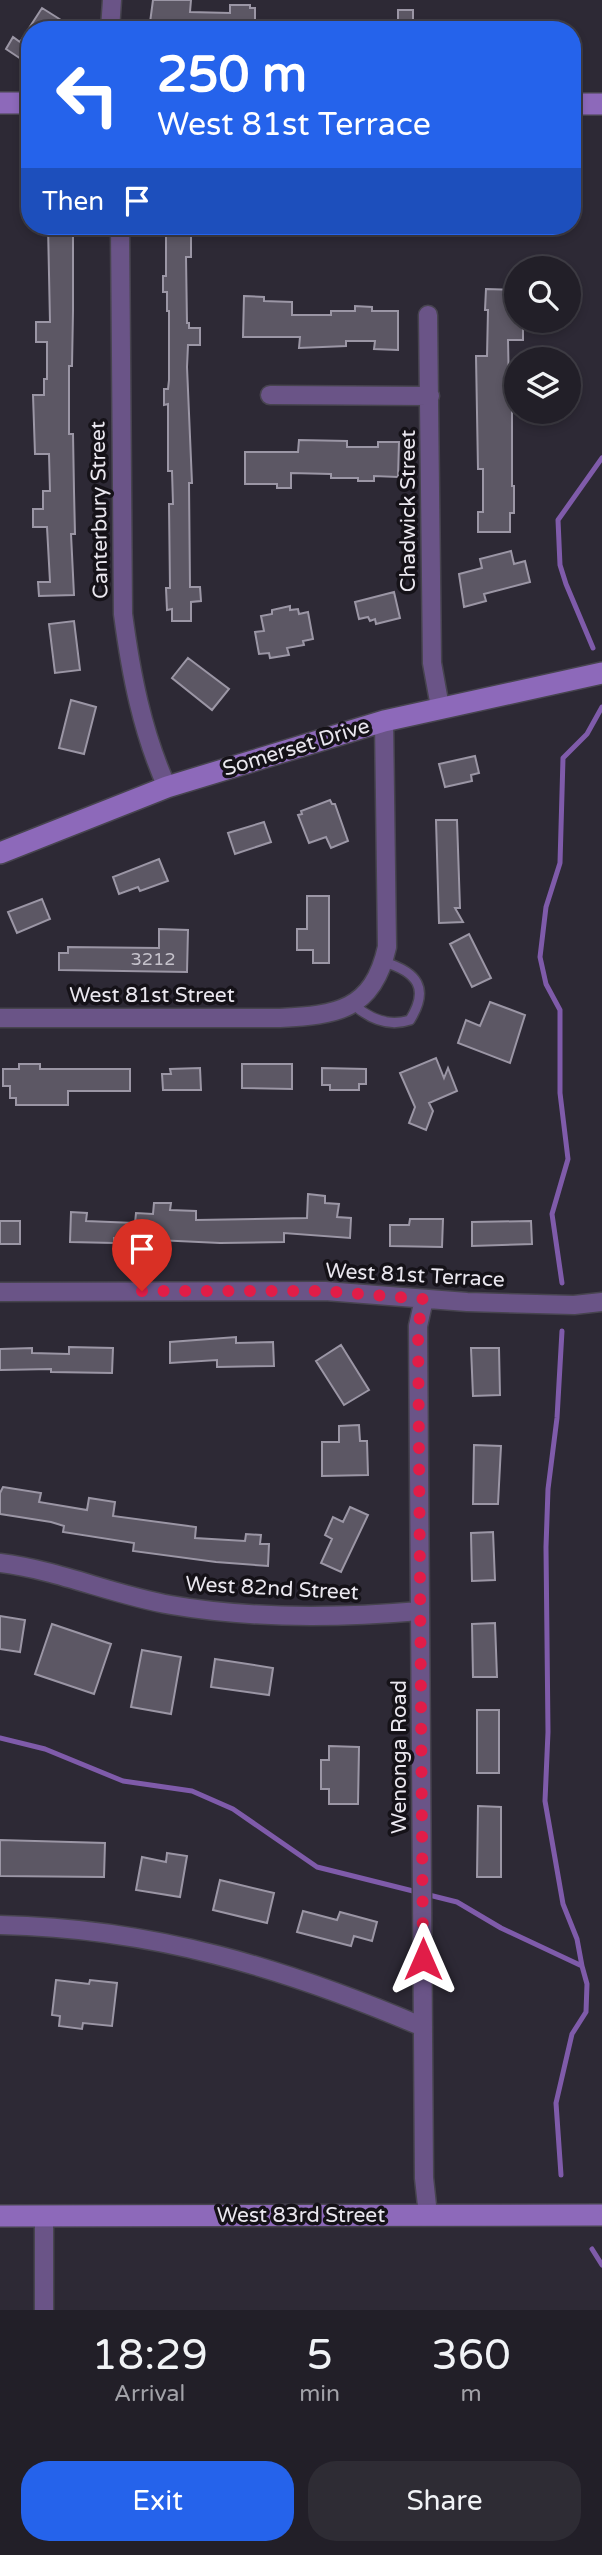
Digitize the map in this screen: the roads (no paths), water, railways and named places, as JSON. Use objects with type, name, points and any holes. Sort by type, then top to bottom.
[{"type":"street","points":[[111,21],[112,0]]},
{"type":"street","points":[[0,103],[21,103]]},
{"type":"street","points":[[581,104],[602,104]]},
{"type":"street","name":"Canterbury Street","points":[[120,235],[123,614],[141,716],[167,787]]},
{"type":"street","name":"Chadwick Street","points":[[428,315],[432,663],[440,707]]},
{"type":"street","points":[[270,395],[430,396]]},
{"type":"street","name":"Somerset Drive","points":[[0,853],[167,787],[384,721],[602,673]]},
{"type":"street","points":[[354,1005],[377,977],[384,962],[387,929],[384,721]]},
{"type":"street","name":"West 81st Street","points":[[0,1018],[304,1017],[334,1012],[354,1005]]},
{"type":"street","name":"West 81st Terrace","points":[[0,1292],[325,1291],[424,1299],[574,1305],[602,1302]]},
{"type":"street","name":"Wenonga Road","points":[[424,1299],[418,1326],[424,2178],[429,2215]]},
{"type":"street","name":"West 82nd Street","points":[[0,1563],[54,1574],[157,1602],[220,1612],[299,1616],[420,1611]]},
{"type":"street","points":[[0,1925],[96,1932],[257,1964],[308,1980],[423,2027]]},
{"type":"street","name":"West 83rd Street","points":[[0,2216],[602,2215]]},
{"type":"street","points":[[44,2216],[44,2310]]},
{"type":"lane","points":[[354,1005],[363,1013],[396,1024],[410,1020],[418,1007],[422,992],[416,980],[403,968],[384,962]]},
{"type":"waterway","points":[[593,648],[560,565],[558,520],[602,458]]},
{"type":"waterway","points":[[562,1283],[552,1214],[568,1159],[560,1093],[560,1010],[546,984],[540,957],[546,907],[560,863],[563,758],[587,734],[602,707]]},
{"type":"waterway","points":[[562,1331],[557,1418],[548,1489],[548,1732],[545,1801],[563,1904],[577,1939],[582,1966]]},
{"type":"waterway","points":[[0,1738],[45,1749],[123,1781],[192,1791],[233,1809],[317,1867],[457,1902],[501,1928],[582,1966],[587,1984],[586,2012],[572,2034],[556,2103],[561,2175]]},
{"type":"waterway","points":[[592,2249],[602,2265]]}]
